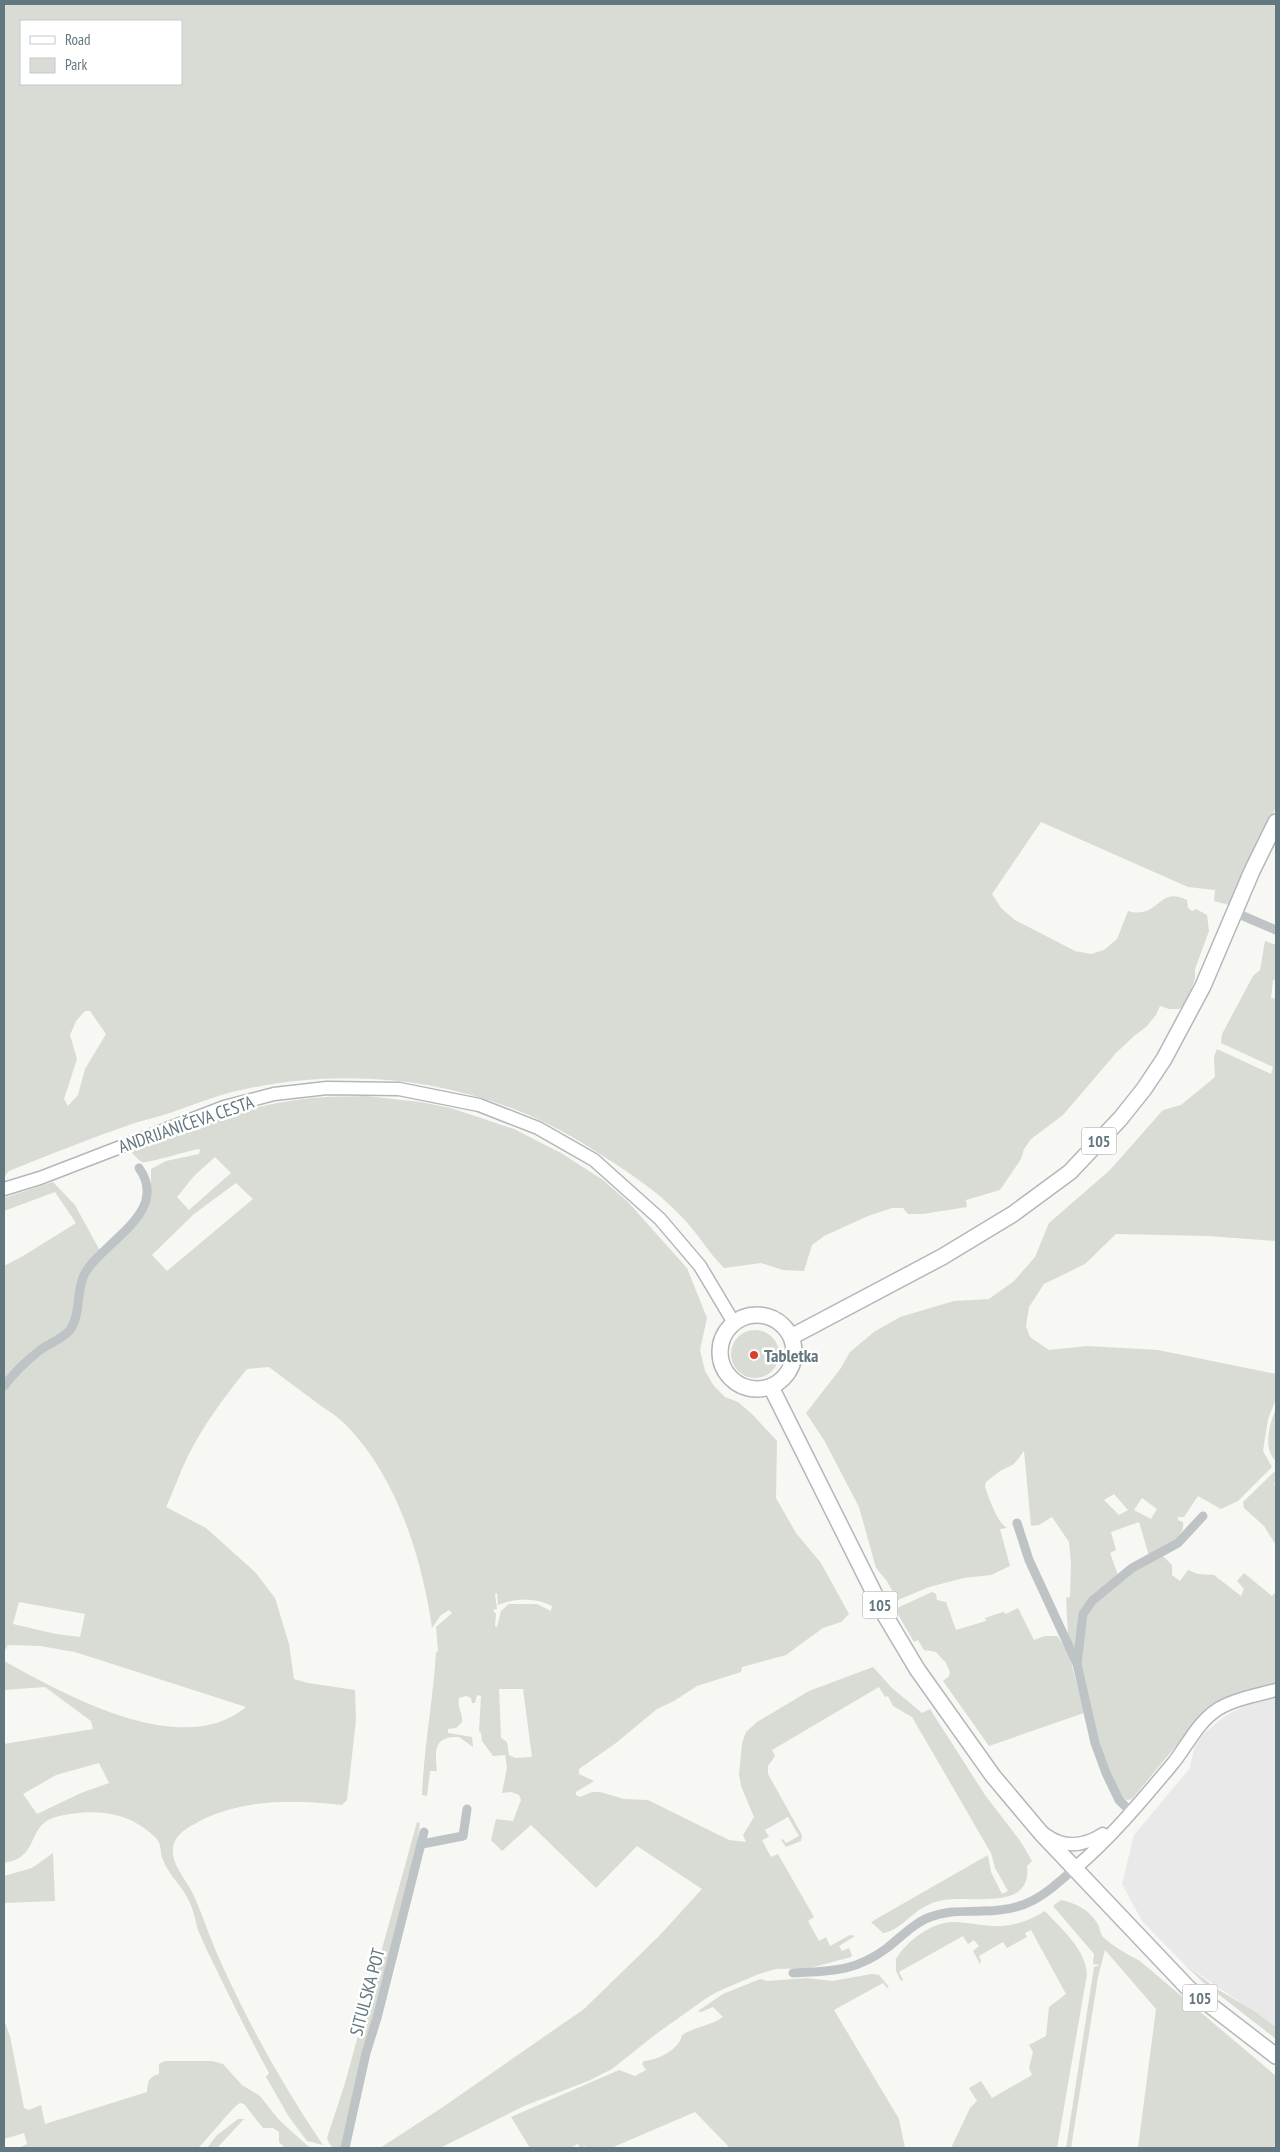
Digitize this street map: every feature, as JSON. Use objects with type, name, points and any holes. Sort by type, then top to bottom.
[{"type":"main road","name":"105","points":[[791,1337],[942,1257],[1013,1214],[1070,1172],[1120,1119],[1144,1089],[1164,1059],[1203,986],[1234,912],[1276,822]]},
{"type":"main road","name":"ANDRIJANIČEVA CESTA","points":[[4,1189],[40,1178],[224,1107],[274,1094],[327,1088],[399,1089],[479,1105],[538,1128],[594,1160],[672,1233],[700,1266],[734,1323]]},
{"type":"main road","points":[[766,1316],[776,1320],[785,1327],[791,1337],[794,1348],[792,1366],[781,1381],[771,1387],[760,1390],[737,1384],[728,1376],[722,1366],[719,1354],[721,1342],[726,1332],[743,1317],[766,1316]]},
{"type":"main road","name":"105","points":[[771,1387],[890,1624],[916,1669],[994,1776],[1074,1869],[1189,1989],[1276,2056]]},
{"type":"main road","points":[[1074,1869],[1087,1858],[1175,1760],[1203,1721],[1218,1709],[1238,1700],[1276,1690]]},
{"type":"main road","points":[[1017,1805],[1046,1835],[1053,1840],[1068,1845],[1092,1841],[1118,1824]]},
{"type":"street","points":[[1234,912],[1276,930]]},
{"type":"street","points":[[4,1386],[26,1362],[40,1350],[66,1334],[70,1329],[76,1318],[83,1277],[89,1266],[125,1232],[143,1208],[148,1188],[146,1178],[139,1168]]},
{"type":"street","points":[[1077,1664],[1083,1614],[1092,1602],[1132,1568],[1178,1543],[1203,1516]]},
{"type":"street","points":[[1017,1522],[1030,1560],[1077,1664],[1095,1743],[1106,1773],[1119,1800],[1130,1811]]},
{"type":"street","points":[[422,1844],[463,1836],[467,1809]]},
{"type":"street","name":"SITULSKA POT","points":[[345,2148],[366,2052],[424,1832]]},
{"type":"street","points":[[793,1974],[853,1967],[879,1954],[922,1921],[943,1912],[1008,1910],[1022,1906],[1040,1898],[1074,1869]]},
{"type":"shaded area","points":[[1276,1696],[1276,2027],[1183,1963],[1142,1921],[1122,1884],[1134,1835],[1190,1768],[1195,1744],[1202,1735],[1225,1716],[1246,1705]]},
{"type":"green space","points":[[4,4],[1276,4],[1276,807],[1229,905],[1214,901],[1215,890],[1188,887],[1041,822],[992,894],[1001,908],[1015,920],[1075,951],[1091,954],[1104,950],[1117,939],[1128,911],[1146,911],[1164,899],[1177,897],[1187,900],[1188,908],[1192,911],[1196,909],[1207,915],[1209,931],[1195,969],[1195,979],[1185,1004],[1179,1009],[1169,1009],[1160,1006],[1156,1015],[1146,1027],[1116,1053],[1063,1115],[1031,1139],[1024,1149],[1021,1159],[1000,1190],[966,1200],[967,1207],[923,1214],[908,1214],[903,1208],[892,1208],[868,1216],[824,1236],[812,1245],[804,1271],[783,1270],[761,1263],[724,1268],[687,1222],[661,1197],[592,1149],[552,1126],[511,1108],[467,1094],[423,1084],[378,1079],[332,1078],[286,1082],[218,1096],[135,1123],[9,1171],[4,1177]],"holes":[[[85,1011],[90,1011],[106,1034],[85,1069],[78,1095],[68,1106],[64,1099],[77,1059],[70,1035],[76,1021]]]},
{"type":"green space","points":[[1265,941],[1276,945],[1276,980],[1273,980],[1271,998],[1276,999],[1276,1241],[1208,1236],[1116,1234],[1085,1264],[1044,1284],[1029,1307],[1026,1326],[1030,1337],[1049,1350],[1087,1346],[1158,1350],[1276,1374],[1276,1399],[1268,1419],[1263,1451],[1272,1467],[1238,1501],[1221,1509],[1198,1496],[1184,1517],[1178,1517],[1178,1520],[1183,1522],[1183,1528],[1177,1538],[1149,1556],[1139,1522],[1111,1532],[1116,1550],[1110,1553],[1118,1575],[1089,1599],[1078,1647],[1072,1647],[1068,1634],[1066,1598],[1070,1597],[1071,1563],[1069,1542],[1052,1517],[1039,1525],[1031,1526],[1024,1451],[1014,1464],[1000,1471],[986,1482],[985,1487],[991,1504],[1003,1525],[1007,1528],[1000,1529],[1010,1566],[991,1575],[964,1578],[929,1587],[898,1600],[876,1568],[859,1507],[824,1440],[806,1413],[841,1368],[850,1352],[874,1332],[900,1317],[954,1301],[989,1299],[1014,1281],[1035,1257],[1049,1223],[1110,1170],[1163,1110],[1181,1105],[1215,1077],[1214,1057],[1217,1049],[1271,1074],[1273,1067],[1221,1043],[1222,1034],[1253,976],[1260,970]],"holes":[[[1114,1494],[1128,1510],[1119,1515],[1104,1500]],[[1142,1498],[1157,1509],[1151,1519],[1134,1510]]]},
{"type":"green space","points":[[366,1096],[420,1102],[451,1108],[514,1129],[561,1153],[603,1180],[628,1202],[687,1268],[707,1318],[700,1350],[705,1371],[714,1386],[725,1397],[738,1402],[777,1441],[776,1498],[796,1533],[821,1563],[849,1614],[841,1622],[823,1628],[786,1655],[742,1667],[741,1672],[697,1686],[674,1701],[657,1709],[616,1743],[579,1769],[579,1774],[594,1781],[576,1792],[576,1795],[580,1797],[592,1792],[600,1792],[624,1799],[648,1800],[729,1840],[746,1842],[743,1835],[754,1817],[741,1786],[739,1774],[742,1743],[746,1732],[757,1722],[809,1691],[873,1667],[892,1688],[922,1713],[930,1709],[985,1795],[1021,1842],[1032,1861],[1027,1866],[1026,1879],[1022,1888],[1004,1898],[951,1899],[936,1902],[922,1908],[889,1932],[883,1933],[871,1922],[988,1855],[991,1872],[1002,1894],[1008,1891],[995,1868],[991,1853],[912,1717],[893,1706],[888,1696],[885,1697],[879,1687],[772,1750],[775,1756],[768,1766],[768,1774],[802,1835],[801,1841],[786,1847],[781,1840],[783,1839],[786,1843],[799,1836],[788,1817],[765,1830],[769,1837],[762,1840],[771,1857],[778,1854],[814,1917],[808,1921],[819,1941],[826,1937],[830,1946],[850,1935],[855,1936],[839,1946],[842,1951],[849,1948],[851,1957],[810,1968],[776,1969],[721,1990],[656,2034],[612,2069],[588,2081],[524,2106],[440,2148],[380,2148],[440,2109],[584,2009],[659,1936],[702,1889],[637,1846],[596,1888],[531,1825],[502,1851],[491,1840],[496,1819],[513,1821],[521,1800],[519,1795],[511,1792],[502,1793],[507,1768],[505,1755],[493,1756],[482,1741],[479,1731],[481,1696],[477,1695],[475,1703],[472,1703],[471,1698],[466,1696],[459,1698],[462,1722],[456,1728],[448,1729],[448,1733],[472,1737],[473,1747],[459,1737],[451,1737],[440,1742],[436,1751],[437,1771],[430,1771],[427,1796],[422,1795],[436,1653],[438,1651],[436,1627],[452,1613],[449,1610],[441,1615],[432,1628],[421,1573],[404,1519],[379,1467],[363,1444],[339,1419],[269,1367],[247,1369],[222,1401],[192,1448],[166,1507],[206,1528],[255,1572],[275,1598],[289,1644],[294,1679],[355,1690],[356,1720],[347,1800],[342,1805],[305,1802],[268,1803],[250,1805],[215,1814],[198,1822],[179,1835],[175,1841],[173,1855],[178,1870],[194,1896],[215,1949],[251,2025],[278,2074],[323,2145],[307,2141],[289,2117],[266,2077],[269,2073],[205,1947],[189,1901],[165,1865],[160,1844],[154,1836],[136,1823],[115,1815],[93,1812],[67,1814],[48,1820],[37,1831],[31,1844],[22,1856],[4,1863],[4,1744],[93,1729],[91,1721],[45,1687],[4,1690],[4,1661],[58,1690],[90,1704],[123,1717],[157,1725],[190,1727],[220,1722],[246,1707],[75,1652],[40,1646],[8,1645],[4,1652],[4,1389],[25,1366],[66,1338],[88,1272],[127,1233],[151,1187],[151,1169],[166,1161],[199,1154],[200,1149],[145,1162],[139,1160],[131,1151],[194,1126],[237,1112],[282,1102],[312,1098]],"holes":[[[215,1157],[231,1173],[189,1210],[177,1197],[194,1176]],[[236,1183],[253,1199],[167,1271],[152,1255],[194,1214]],[[497,1593],[498,1605],[512,1601],[532,1600],[552,1606],[551,1611],[537,1604],[509,1604],[501,1611],[497,1627],[495,1626],[496,1614],[493,1610],[497,1609],[495,1594]],[[19,1602],[85,1614],[80,1637],[56,1634],[13,1624]],[[499,1689],[523,1689],[532,1757],[515,1758],[509,1755],[507,1742],[501,1738]],[[99,1763],[109,1783],[81,1793],[37,1814],[23,1794],[56,1775]]]},
{"type":"green space","points":[[53,1182],[75,1205],[100,1251],[76,1302],[68,1328],[4,1381],[4,1266],[76,1223],[55,1192],[4,1211],[4,1198]]},
{"type":"green space","points":[[750,1330],[760,1330],[772,1337],[779,1349],[779,1359],[772,1371],[760,1378],[750,1378],[742,1374],[735,1367],[731,1359],[731,1349],[735,1341],[742,1334]]},
{"type":"green space","points":[[1276,1408],[1276,1461],[1269,1450],[1268,1436]]},
{"type":"green space","points":[[1276,1470],[1274,1484],[1276,1485],[1276,1545],[1264,1526],[1244,1508],[1243,1502]]},
{"type":"green space","points":[[1162,1555],[1172,1565],[1172,1575],[1180,1581],[1188,1570],[1198,1574],[1214,1575],[1241,1596],[1244,1589],[1237,1581],[1244,1573],[1272,1596],[1276,1592],[1276,1685],[1194,1724],[1132,1799],[1127,1800],[1120,1797],[1098,1744],[1080,1672],[1087,1613],[1093,1603],[1116,1582]]},
{"type":"green space","points":[[932,1592],[936,1594],[937,1600],[946,1602],[956,1630],[986,1621],[985,1618],[1003,1612],[1006,1614],[1018,1608],[1034,1640],[1045,1636],[1057,1636],[1069,1654],[1084,1713],[989,1746],[943,1681],[949,1676],[950,1672],[946,1663],[936,1652],[924,1650],[918,1640],[914,1642],[895,1609]]},
{"type":"green space","points":[[417,1822],[420,1823],[417,1843],[342,2148],[334,2147],[330,2145],[327,2138],[345,2083]]},
{"type":"green space","points":[[53,1853],[55,1901],[4,1903],[4,1876],[32,1868]]},
{"type":"green space","points":[[1061,1900],[1086,1910],[1097,1923],[1103,1937],[1140,1961],[1276,2076],[1276,2148],[1138,2148],[1156,2009],[1105,1950],[1098,1977],[1071,2148],[1066,2148],[1094,1967],[1100,1965],[1093,1964],[1094,1954],[1053,1906]]},
{"type":"green space","points":[[1045,1911],[1072,1940],[1082,1956],[1087,1974],[1057,2148],[951,2148],[970,2108],[977,2101],[969,2088],[981,2081],[992,2098],[1032,2075],[1029,2068],[1033,2052],[1029,2045],[1046,2036],[1049,2007],[1066,1994],[1031,1930],[1025,1933],[1027,1937],[1007,1948],[1003,1942],[979,1956],[980,1964],[973,1951],[979,1946],[974,1940],[968,1944],[963,1936],[899,1972],[903,1980],[901,1981],[896,1971],[896,1959],[912,1940],[927,1930],[944,1923],[1002,1926],[1025,1921]]},
{"type":"green space","points":[[1183,1963],[1217,1989],[1254,2011],[1276,2027],[1276,2039],[1204,1983]]},
{"type":"green space","points":[[872,1974],[879,1975],[889,1987],[887,1988],[883,1983],[834,2010],[899,2119],[905,2148],[730,2148],[695,2112],[611,2148],[587,2148],[585,2146],[580,2148],[578,2144],[570,2148],[530,2148],[511,2117],[619,2070],[635,2076],[646,2070],[642,2064],[644,2061],[655,2059],[672,2050],[682,2035],[723,2017],[713,2007],[701,2012],[698,2011],[723,1994],[760,1979],[767,1981],[807,1978],[832,1981]]},
{"type":"green space","points":[[4,2020],[10,2036],[24,2108],[29,2110],[41,2105],[45,2124],[147,2092],[149,2080],[159,2074],[159,2064],[165,2061],[212,2061],[223,2064],[242,2085],[260,2096],[279,2120],[310,2148],[285,2148],[279,2142],[279,2132],[273,2128],[263,2128],[244,2104],[240,2103],[198,2148],[19,2148],[27,2144],[24,2133],[4,2139]]},
{"type":"green space","points":[[238,2119],[244,2119],[217,2148],[207,2148],[216,2136]]},
{"type":"place","name":"Tabletka","points":[[754,1355]]}]
